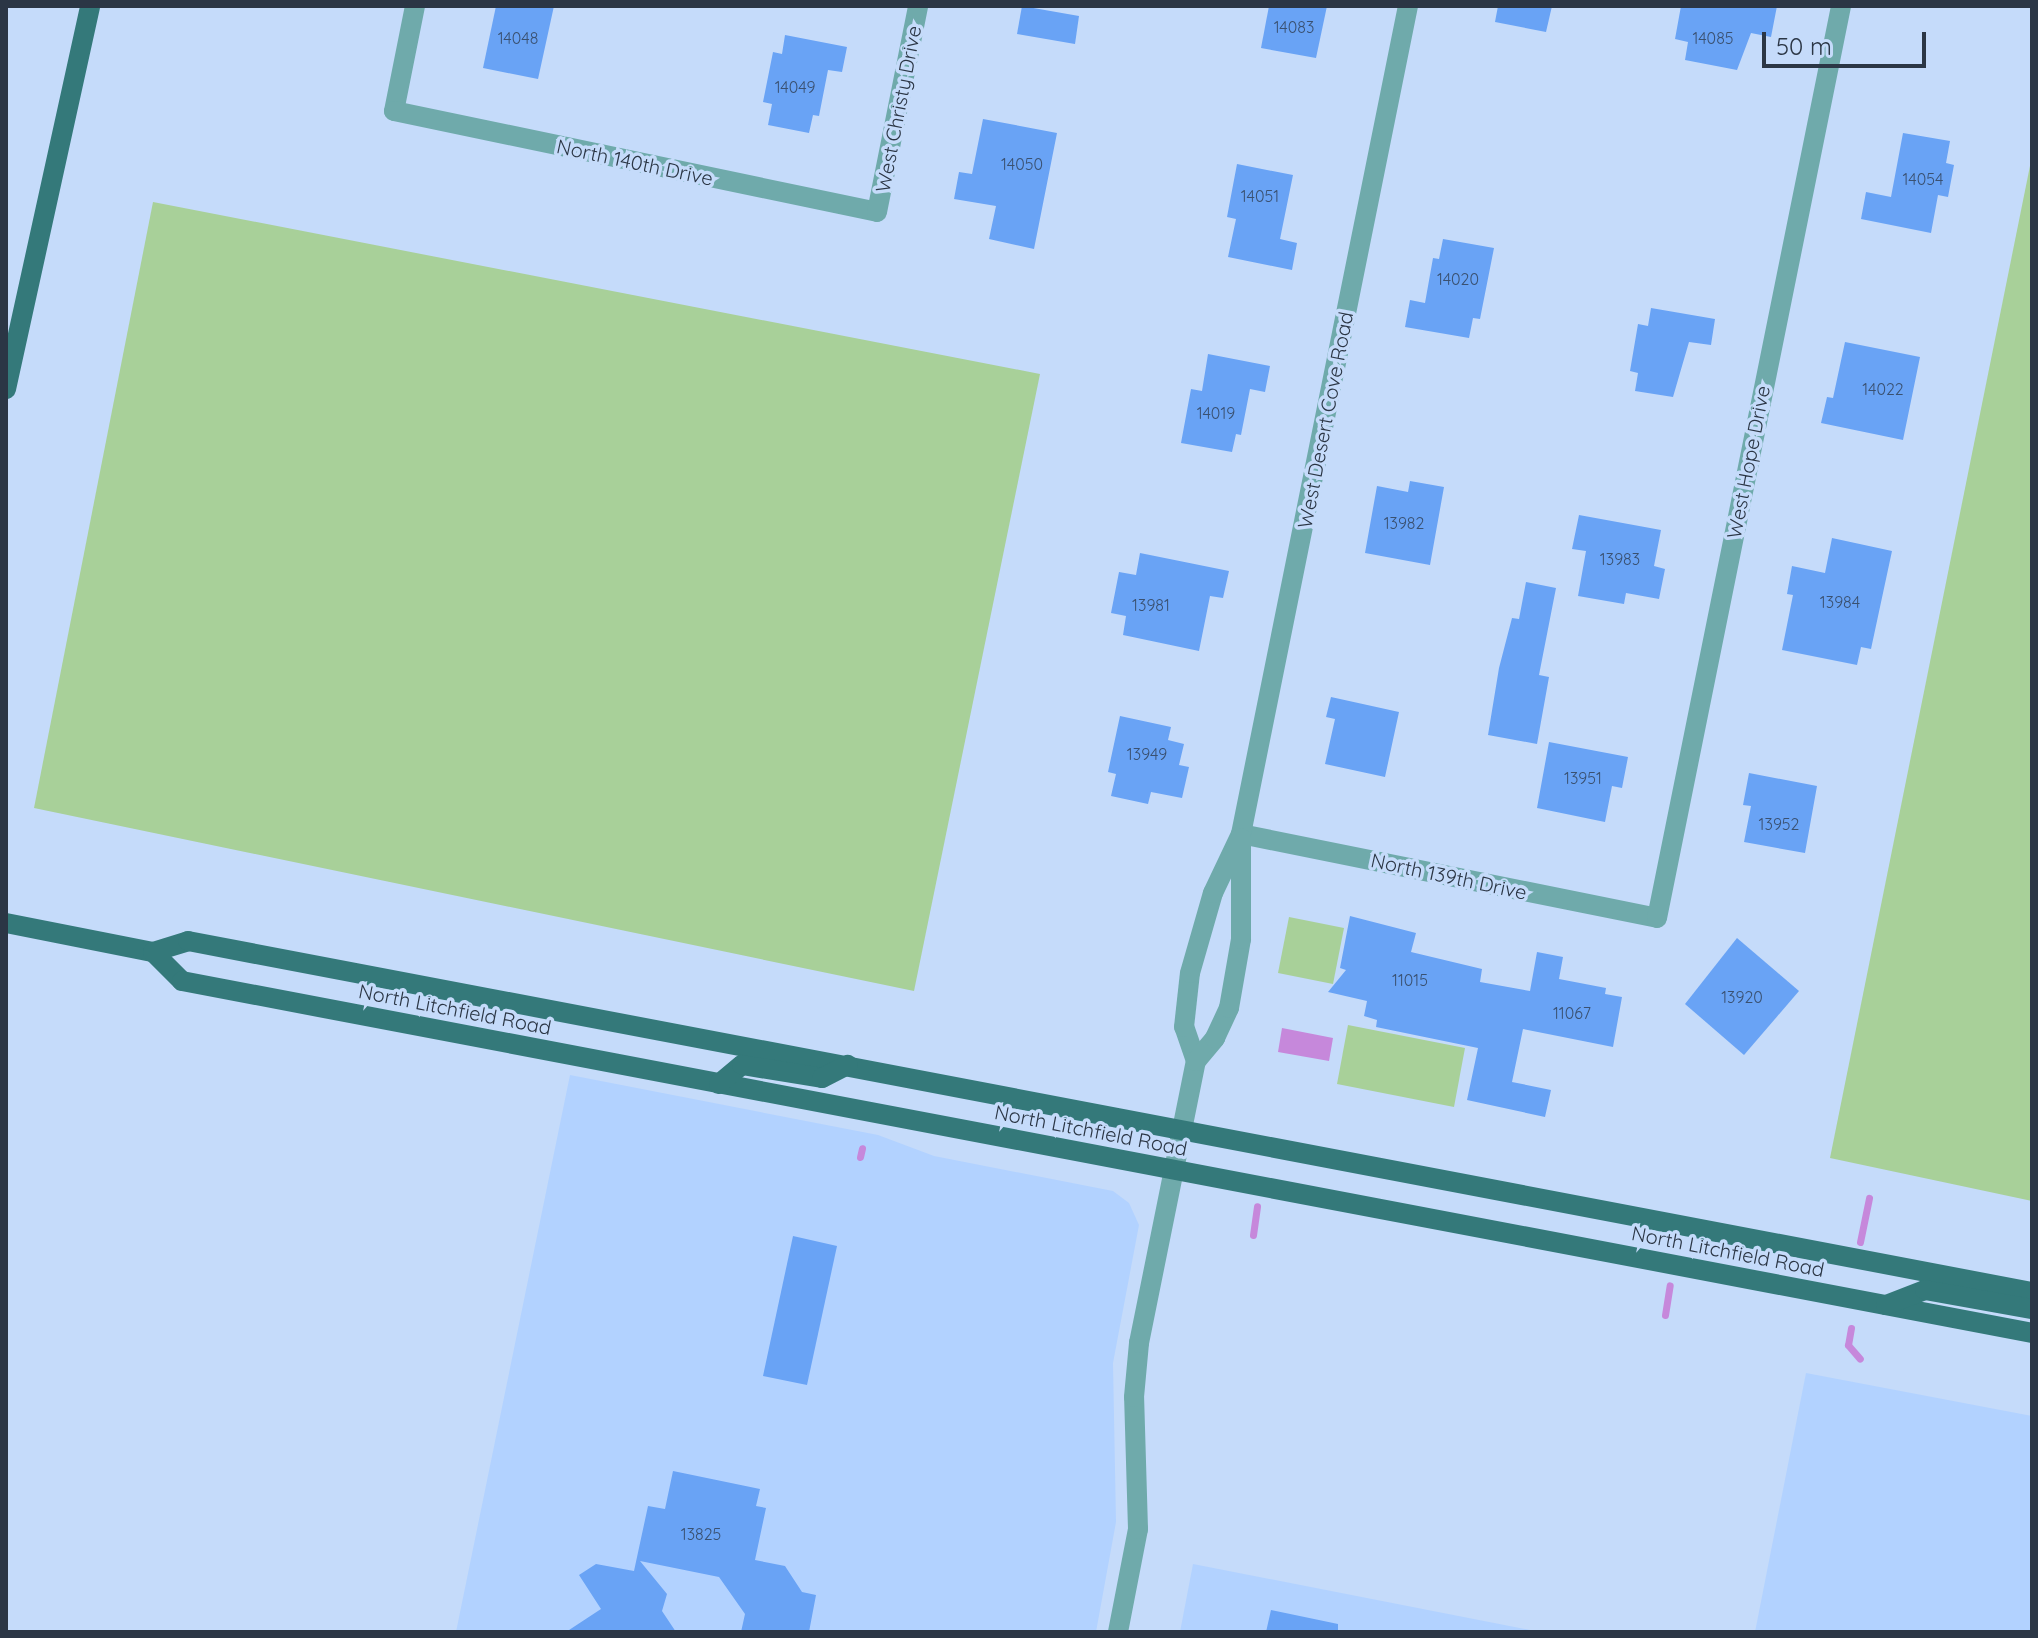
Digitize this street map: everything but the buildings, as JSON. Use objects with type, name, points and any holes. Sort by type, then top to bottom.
[{"type":"main road","points":[[6,389],[90,6]]},
{"type":"main road","name":"North Litchfield Road","points":[[6,923],[153,952],[188,941],[2032,1292]]},
{"type":"main road","name":"North Litchfield Road","points":[[153,952],[182,981],[2032,1333]]},
{"type":"main road","points":[[719,1084],[742,1065],[822,1078],[848,1065]]},
{"type":"main road","points":[[1886,1305],[1925,1290],[2032,1309]]},
{"type":"street","name":"North 140th Drive","points":[[415,6],[394,111],[877,212]]},
{"type":"street","name":"West Christy Drive","points":[[877,212],[918,6]]},
{"type":"street","name":"West Desert Cove Road","points":[[1118,1632],[1138,1529],[1134,1397],[1139,1343],[1196,1061],[1215,1038],[1229,1008],[1243,902],[1241,834],[1408,6]]},
{"type":"street","name":"West Hope Drive","points":[[1657,918],[1841,6]]},
{"type":"street","name":"West Desert Cove Road","points":[[1196,1061],[1184,1027],[1190,973],[1213,893],[1241,834]]},
{"type":"street","name":"North 139th Drive","points":[[1241,834],[1657,918]]},
{"type":"shaded area","points":[[1282,1028],[1333,1038],[1329,1061],[1278,1052]]},
{"type":"shaded area","points":[[570,1075],[878,1135],[934,1156],[1113,1191],[1129,1203],[1139,1225],[1113,1363],[1116,1522],[1096,1632],[456,1632]]},
{"type":"shaded area","points":[[1806,1373],[2032,1416],[2032,1632],[1755,1632]]},
{"type":"shaded area","points":[[1193,1564],[1540,1632],[1180,1632]]},
{"type":"green space","points":[[2032,156],[2032,1201],[1830,1158]]},
{"type":"green space","points":[[153,202],[1040,374],[914,991],[34,808]]},
{"type":"green space","points":[[1289,917],[1344,928],[1333,984],[1278,973]]},
{"type":"green space","points":[[1348,1025],[1465,1048],[1454,1107],[1337,1084]]},
{"type":"waterway","points":[[860,1157],[862,1148]]},
{"type":"waterway","points":[[1860,1242],[1869,1198]]},
{"type":"waterway","points":[[1253,1235],[1257,1206]]},
{"type":"waterway","points":[[1665,1315],[1670,1285]]},
{"type":"waterway","points":[[1851,1328],[1848,1345],[1860,1359]]}]
